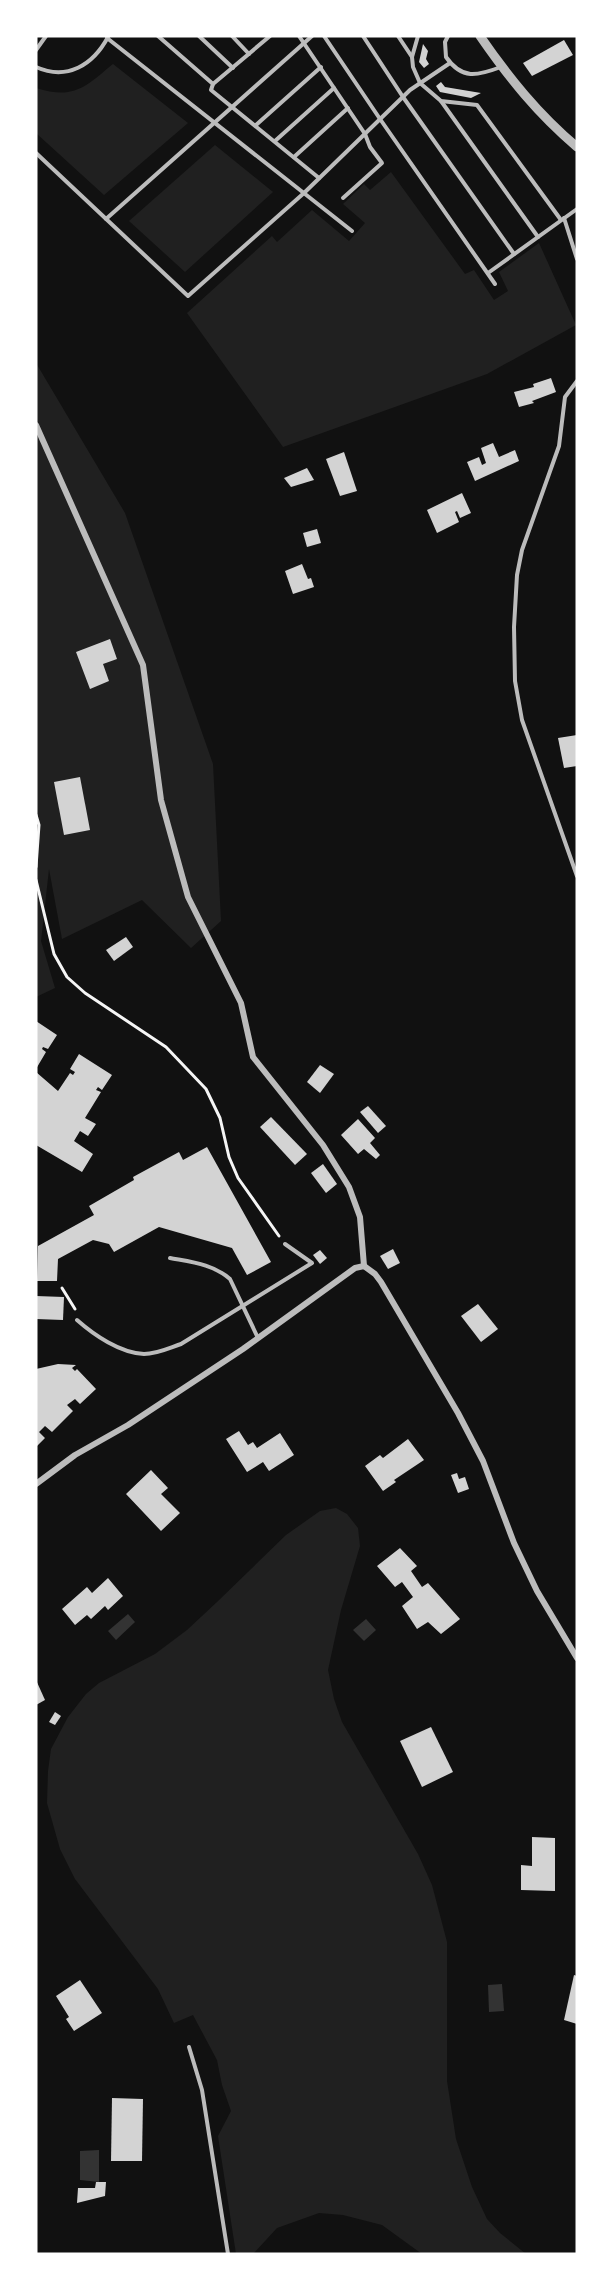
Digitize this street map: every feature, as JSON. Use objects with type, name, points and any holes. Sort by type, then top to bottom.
[{"type":"street","points":[[480,36],[510,79],[556,129],[577,147]]},
{"type":"street","points":[[36,425],[143,665],[161,800],[188,897],[242,1003],[253,1057],[323,1145],[349,1187],[360,1217],[364,1266]]},
{"type":"street","points":[[36,1484],[75,1455],[128,1425],[259,1338],[355,1268],[364,1266],[381,1282],[458,1413],[483,1461],[514,1543],[537,1591],[577,1658]]},
{"type":"lane","points":[[36,50],[46,36]]},
{"type":"lane","points":[[158,36],[213,84]]},
{"type":"lane","points":[[199,36],[233,68]]},
{"type":"lane","points":[[232,36],[249,54]]},
{"type":"lane","points":[[298,36],[321,67],[382,163],[343,198]]},
{"type":"lane","points":[[106,219],[312,36]]},
{"type":"lane","points":[[324,36],[495,284]]},
{"type":"lane","points":[[363,36],[403,97],[514,254]]},
{"type":"lane","points":[[398,36],[412,57]]},
{"type":"lane","points":[[418,36],[412,57],[413,67],[420,83],[441,101],[538,237]]},
{"type":"lane","points":[[448,36],[444,51],[450,63],[461,72],[472,75],[501,67]]},
{"type":"lane","points":[[36,68],[54,74],[69,72],[95,56],[108,37],[352,231]]},
{"type":"lane","points":[[266,37],[213,84],[211,90],[319,178]]},
{"type":"lane","points":[[36,153],[188,296],[304,193],[403,97],[450,63]]},
{"type":"lane","points":[[256,125],[321,67]]},
{"type":"lane","points":[[275,141],[334,88]]},
{"type":"lane","points":[[441,101],[477,105],[563,219],[577,259]]},
{"type":"lane","points":[[294,157],[348,108]]},
{"type":"lane","points":[[488,273],[577,209]]},
{"type":"lane","points":[[577,381],[565,397],[559,446],[522,550],[517,575],[514,627],[515,681],[522,720],[577,876]]},
{"type":"lane","points":[[77,1320],[113,1345],[128,1351],[144,1354],[159,1352],[181,1344],[312,1263],[285,1244]]},
{"type":"lane","points":[[170,1258],[211,1267],[224,1273],[230,1279],[259,1338]]},
{"type":"lane","points":[[189,2047],[202,2090],[228,2254]]},
{"type":"path","points":[[36,814],[39,825],[36,867]]},
{"type":"path","points":[[36,880],[54,954],[67,977],[84,993],[166,1047],[187,1066],[206,1089],[220,1118],[229,1157],[238,1178],[285,1244]]},
{"type":"path","points":[[62,1288],[74,1305],[77,1320]]},
{"type":"shaded area","points":[[113,64],[188,123],[104,195],[36,133],[36,88],[60,93],[70,92],[86,85]]},
{"type":"shaded area","points":[[215,145],[273,192],[185,272],[129,221]]},
{"type":"shaded area","points":[[391,172],[465,274],[474,270],[494,300],[508,291],[499,272],[539,243],[576,325],[487,374],[283,447],[187,313],[272,236],[277,242],[312,210],[349,241],[365,223],[343,204],[364,184],[370,190]]},
{"type":"shaded area","points":[[36,363],[125,513],[213,764],[221,921],[191,948],[142,900],[62,939],[49,869],[41,941],[55,988],[36,997]]},
{"type":"shaded area","points":[[336,1508],[347,1514],[358,1528],[360,1546],[341,1610],[328,1670],[334,1699],[342,1722],[418,1854],[432,1885],[447,1942],[447,2081],[456,2139],[472,2187],[487,2219],[526,2254],[422,2254],[382,2225],[343,2215],[319,2213],[277,2228],[253,2254],[236,2254],[218,2136],[231,2111],[217,2060],[193,2015],[174,2023],[158,1989],[75,1879],[60,1849],[47,1803],[51,1749],[68,1717],[86,1694],[99,1683],[155,1654],[187,1630],[286,1535],[320,1511]]},
{"type":"shaded area","points":[[128,1614],[135,1622],[116,1640],[108,1631]]},
{"type":"shaded area","points":[[366,1619],[376,1630],[364,1641],[353,1630]]},
{"type":"shaded area","points":[[502,1984],[504,2011],[489,2012],[488,1985]]},
{"type":"shaded area","points":[[99,2150],[99,2182],[80,2180],[80,2151]]},
{"type":"building","points":[[564,40],[573,55],[532,76],[523,63]]},
{"type":"building","points":[[423,44],[428,51],[426,59],[429,64],[424,68],[419,62]]},
{"type":"building","points":[[441,82],[445,87],[481,93],[471,98],[440,92],[436,86]]},
{"type":"building","points":[[551,378],[556,392],[532,401],[534,403],[519,407],[514,392],[534,387],[533,384]]},
{"type":"building","points":[[493,443],[499,457],[515,450],[519,461],[475,481],[467,462],[479,457],[482,465],[486,463],[481,448]]},
{"type":"building","points":[[344,452],[357,491],[340,496],[326,459]]},
{"type":"building","points":[[307,468],[314,480],[291,487],[284,478]]},
{"type":"building","points":[[462,493],[471,513],[460,518],[457,511],[455,512],[459,522],[437,533],[427,510]]},
{"type":"building","points":[[317,529],[321,543],[307,547],[303,533]]},
{"type":"building","points":[[302,564],[314,587],[293,594],[285,571]]},
{"type":"building","points":[[110,639],[117,659],[103,664],[109,681],[90,689],[76,652]]},
{"type":"building","points":[[577,735],[577,766],[564,768],[558,738]]},
{"type":"building","points":[[80,777],[90,830],[64,835],[54,782]]},
{"type":"building","points":[[126,937],[133,947],[114,961],[106,950]]},
{"type":"building","points":[[36,1021],[57,1035],[48,1049],[43,1047],[42,1049],[46,1052],[36,1069]]},
{"type":"building","points":[[79,1054],[112,1075],[102,1090],[98,1087],[96,1090],[101,1092],[85,1118],[96,1124],[88,1136],[80,1131],[74,1141],[93,1154],[82,1172],[36,1145],[36,1072],[58,1091],[70,1073],[73,1075],[75,1072],[70,1069]]},
{"type":"building","points":[[320,1065],[334,1074],[320,1093],[307,1082]]},
{"type":"building","points":[[368,1106],[386,1126],[378,1133],[360,1112]]},
{"type":"building","points":[[271,1117],[307,1154],[295,1165],[260,1127]]},
{"type":"building","points":[[358,1119],[375,1138],[370,1143],[380,1155],[376,1159],[364,1149],[358,1154],[341,1135]]},
{"type":"building","points":[[207,1147],[271,1262],[247,1275],[232,1248],[159,1227],[114,1252],[109,1244],[93,1240],[58,1259],[57,1281],[37,1281],[38,1246],[94,1215],[89,1206],[134,1180],[133,1177],[179,1152],[183,1160]]},
{"type":"building","points":[[323,1164],[337,1184],[326,1193],[311,1173]]},
{"type":"building","points":[[393,1249],[400,1263],[388,1269],[380,1256]]},
{"type":"building","points":[[320,1250],[327,1258],[320,1264],[313,1255]]},
{"type":"building","points":[[36,1296],[64,1297],[63,1320],[36,1319]]},
{"type":"building","points":[[478,1304],[498,1329],[481,1342],[461,1316]]},
{"type":"building","points":[[58,1364],[76,1365],[72,1368],[75,1371],[77,1369],[96,1389],[80,1404],[75,1399],[67,1405],[73,1411],[52,1432],[45,1426],[39,1432],[45,1438],[36,1447],[36,1369]]},
{"type":"building","points":[[239,1431],[248,1445],[253,1442],[257,1448],[280,1433],[294,1455],[269,1471],[263,1462],[247,1472],[226,1439]]},
{"type":"building","points":[[408,1439],[424,1460],[394,1480],[396,1482],[383,1491],[365,1466],[380,1455],[383,1458]]},
{"type":"building","points":[[151,1470],[168,1488],[161,1494],[180,1513],[161,1531],[126,1494]]},
{"type":"building","points":[[457,1473],[459,1479],[465,1477],[469,1489],[458,1493],[451,1475]]},
{"type":"building","points":[[400,1548],[417,1566],[411,1571],[422,1587],[428,1583],[460,1619],[441,1634],[428,1622],[417,1629],[402,1606],[413,1597],[402,1582],[395,1587],[377,1566]]},
{"type":"building","points":[[108,1578],[123,1596],[108,1610],[105,1606],[91,1619],[87,1615],[75,1625],[62,1609],[87,1587],[92,1593]]},
{"type":"building","points":[[36,1680],[45,1700],[36,1705]]},
{"type":"building","points":[[55,1712],[61,1716],[55,1725],[49,1722]]},
{"type":"building","points":[[431,1727],[453,1772],[422,1787],[400,1741]]},
{"type":"building","points":[[532,1837],[555,1838],[555,1891],[521,1890],[521,1865],[532,1866]]},
{"type":"building","points":[[574,1975],[577,1976],[577,2024],[564,2020]]},
{"type":"building","points":[[80,1980],[102,2013],[74,2031],[66,2019],[69,2017],[56,1996]]},
{"type":"building","points":[[112,2098],[143,2099],[142,2161],[111,2161]]},
{"type":"building","points":[[96,2182],[106,2182],[105,2196],[77,2203],[78,2188],[95,2188]]}]
